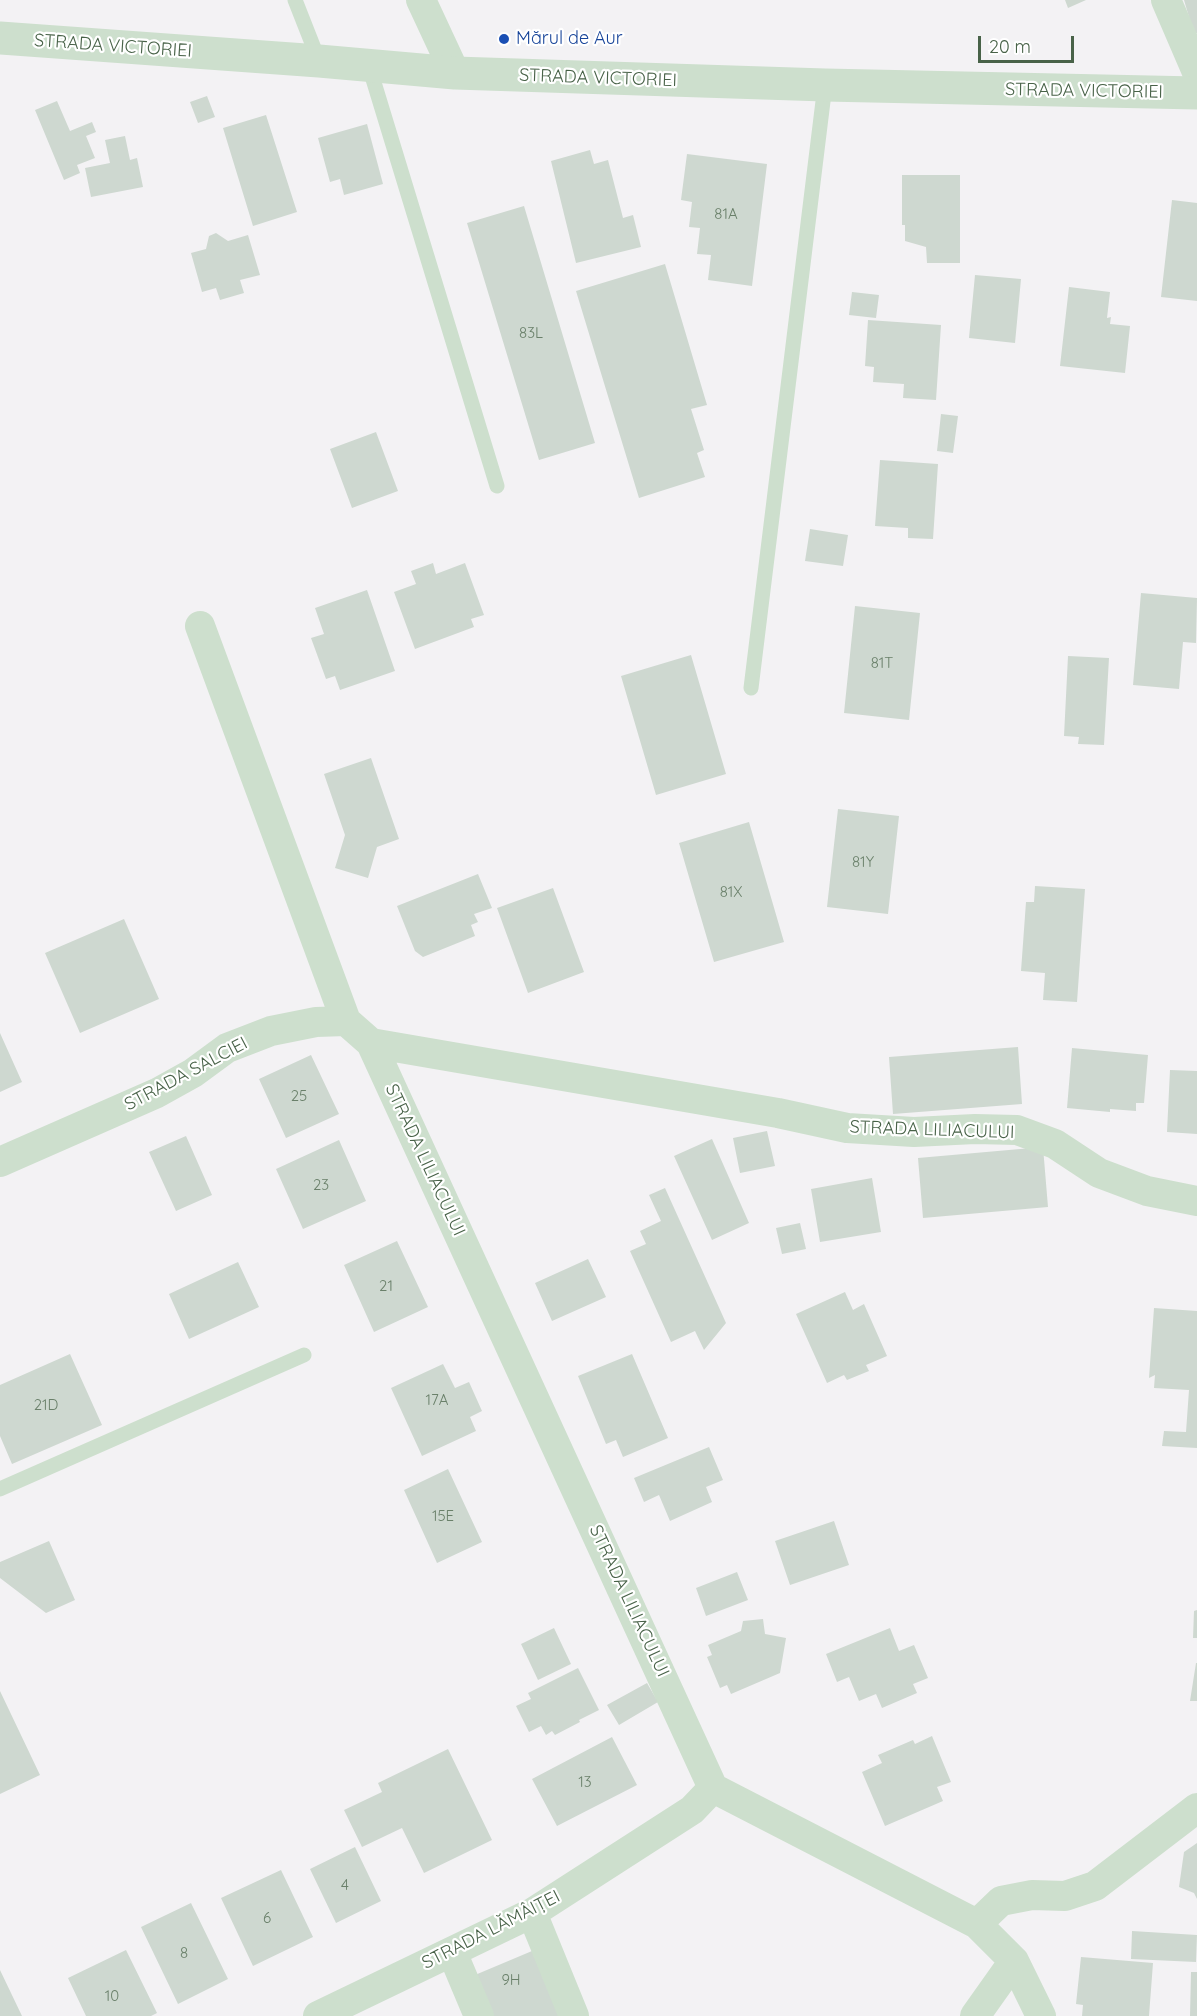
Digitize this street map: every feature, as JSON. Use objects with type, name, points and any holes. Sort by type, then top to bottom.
[{"type":"street","points":[[421,0],[455,73]]},
{"type":"street","points":[[1166,0],[1197,72]]},
{"type":"street","name":"STRADA VICTORIEI","points":[[0,38],[455,73],[825,86],[1197,93]]},
{"type":"street","name":"STRADA LILIACULUI","points":[[200,626],[346,1021],[371,1043],[713,1788]]},
{"type":"street","name":"STRADA SALCIEI","points":[[0,1162],[157,1093],[193,1073],[227,1048],[271,1031],[316,1022],[346,1021]]},
{"type":"street","name":"STRADA LILIACULUI","points":[[371,1043],[778,1113],[847,1128],[914,1132],[975,1129],[1017,1130],[1055,1144],[1099,1173],[1147,1191],[1197,1201]]},
{"type":"street","points":[[713,1788],[977,1924],[1014,1961],[1041,2016]]},
{"type":"street","name":"STRADA LĂMÂIȚEI","points":[[325,2014],[532,1913],[692,1810],[713,1788]]},
{"type":"street","points":[[977,1924],[1001,1901],[1032,1895],[1065,1896],[1095,1886],[1197,1808]]},
{"type":"street","points":[[532,1913],[574,2016]]},
{"type":"street","points":[[452,1952],[479,2016]]},
{"type":"street","points":[[975,2016],[1014,1961]]},
{"type":"lane","points":[[295,0],[319,61]]},
{"type":"lane","points":[[369,66],[497,486]]},
{"type":"lane","points":[[751,688],[825,86]]},
{"type":"lane","points":[[0,1489],[304,1355]]},
{"type":"building","points":[[1065,0],[1086,0],[1068,8]]},
{"type":"building","points":[[1184,0],[1197,0],[1197,33],[1194,34]]},
{"type":"building","points":[[207,96],[215,117],[198,123],[190,102]]},
{"type":"building","points":[[57,101],[70,131],[92,122],[96,132],[86,136],[95,158],[77,165],[80,173],[64,180],[35,110]]},
{"type":"building","points":[[266,115],[297,212],[253,226],[223,128]]},
{"type":"building","points":[[367,124],[383,184],[344,195],[340,179],[330,182],[318,138]]},
{"type":"building","points":[[125,136],[130,160],[137,158],[143,187],[91,197],[85,168],[110,163],[105,140]]},
{"type":"building","points":[[590,150],[594,164],[608,160],[623,218],[633,215],[641,247],[576,263],[551,161]]},
{"type":"building","points":[[687,154],[767,164],[752,286],[708,280],[711,255],[697,254],[700,228],[689,227],[692,202],[681,200]]},
{"type":"building","points":[[902,175],[960,175],[960,263],[927,263],[926,247],[905,241],[905,225],[902,225]]},
{"type":"building","points":[[1172,200],[1197,203],[1197,301],[1161,297]]},
{"type":"building","points":[[524,206],[595,443],[539,460],[467,223]]},
{"type":"building","points":[[216,233],[228,241],[248,235],[260,275],[240,280],[244,293],[220,300],[216,288],[202,292],[191,253],[206,249],[209,236]]},
{"type":"building","points":[[665,264],[707,405],[691,409],[704,450],[697,453],[705,477],[639,498],[576,291]]},
{"type":"building","points":[[975,275],[1021,279],[1015,343],[969,338]]},
{"type":"building","points":[[1069,287],[1110,292],[1107,318],[1111,317],[1110,324],[1130,326],[1125,373],[1060,366]]},
{"type":"building","points":[[852,292],[879,295],[876,318],[849,315]]},
{"type":"building","points":[[868,320],[941,325],[936,400],[903,398],[904,384],[873,382],[874,367],[865,366]]},
{"type":"building","points":[[941,414],[958,416],[953,453],[937,451]]},
{"type":"building","points":[[376,432],[398,491],[352,508],[330,449]]},
{"type":"building","points":[[880,460],[938,464],[933,539],[908,538],[908,528],[875,526]]},
{"type":"building","points":[[810,529],[848,535],[843,566],[805,561]]},
{"type":"building","points":[[433,563],[436,574],[465,563],[484,615],[471,619],[474,627],[415,649],[394,592],[416,584],[411,571]]},
{"type":"building","points":[[367,590],[395,671],[340,690],[335,676],[326,679],[311,638],[324,634],[315,608]]},
{"type":"building","points":[[1141,593],[1197,598],[1196,643],[1183,642],[1179,689],[1133,685]]},
{"type":"building","points":[[855,606],[920,613],[909,720],[844,713]]},
{"type":"building","points":[[691,655],[726,774],[656,795],[621,676]]},
{"type":"building","points":[[1068,656],[1109,658],[1104,745],[1078,744],[1079,737],[1064,736]]},
{"type":"building","points":[[371,758],[399,839],[377,847],[368,878],[335,868],[345,835],[324,774]]},
{"type":"building","points":[[838,809],[899,816],[888,914],[827,907]]},
{"type":"building","points":[[749,822],[784,942],[714,962],[679,843]]},
{"type":"building","points":[[478,874],[492,908],[474,914],[478,922],[471,925],[475,936],[423,957],[415,951],[397,906]]},
{"type":"building","points":[[1035,886],[1085,889],[1077,1002],[1043,1000],[1045,973],[1021,971],[1026,902],[1034,902]]},
{"type":"building","points":[[553,888],[584,972],[528,993],[497,908]]},
{"type":"building","points":[[124,919],[159,999],[80,1033],[45,953]]},
{"type":"building","points":[[0,1033],[22,1082],[0,1092]]},
{"type":"building","points":[[1018,1047],[1022,1104],[893,1114],[889,1057]]},
{"type":"building","points":[[1072,1048],[1148,1055],[1144,1103],[1136,1103],[1136,1111],[1110,1109],[1110,1112],[1067,1108]]},
{"type":"building","points":[[311,1055],[339,1114],[286,1138],[259,1079]]},
{"type":"building","points":[[1170,1070],[1197,1071],[1197,1134],[1167,1132]]},
{"type":"building","points":[[767,1131],[775,1166],[740,1173],[733,1138]]},
{"type":"building","points":[[186,1136],[212,1195],[176,1211],[149,1152]]},
{"type":"building","points":[[712,1139],[749,1223],[712,1240],[674,1156]]},
{"type":"building","points":[[339,1140],[366,1201],[303,1229],[276,1169]]},
{"type":"building","points":[[1043,1147],[1048,1207],[923,1218],[918,1158]]},
{"type":"building","points":[[872,1178],[881,1232],[820,1242],[811,1189]]},
{"type":"building","points":[[665,1188],[726,1323],[704,1350],[695,1331],[671,1342],[630,1251],[646,1244],[640,1231],[661,1221],[649,1195]]},
{"type":"building","points":[[800,1223],[806,1249],[782,1254],[776,1228]]},
{"type":"building","points":[[397,1241],[428,1307],[374,1332],[344,1265]]},
{"type":"building","points":[[588,1259],[606,1297],[552,1321],[535,1283]]},
{"type":"building","points":[[238,1262],[259,1307],[189,1339],[169,1294]]},
{"type":"building","points":[[845,1292],[853,1310],[864,1304],[887,1356],[866,1365],[869,1371],[847,1380],[844,1375],[827,1383],[796,1314]]},
{"type":"building","points":[[1154,1308],[1197,1311],[1197,1448],[1162,1446],[1164,1431],[1186,1432],[1189,1390],[1154,1388],[1155,1375],[1149,1378]]},
{"type":"building","points":[[70,1354],[102,1425],[12,1464],[0,1436],[0,1385]]},
{"type":"building","points":[[632,1354],[668,1438],[623,1457],[616,1440],[606,1444],[578,1376]]},
{"type":"building","points":[[443,1364],[455,1388],[469,1382],[482,1411],[470,1417],[476,1431],[422,1456],[391,1388]]},
{"type":"building","points":[[709,1447],[723,1480],[706,1487],[712,1502],[670,1521],[659,1495],[644,1502],[634,1478]]},
{"type":"building","points":[[448,1469],[482,1542],[437,1563],[404,1490]]},
{"type":"building","points":[[834,1521],[849,1565],[790,1585],[775,1541]]},
{"type":"building","points":[[49,1541],[75,1600],[46,1613],[0,1578],[0,1562]]},
{"type":"building","points":[[737,1572],[748,1600],[706,1616],[696,1588]]},
{"type":"building","points":[[1197,1610],[1197,1638],[1193,1638],[1194,1611]]},
{"type":"building","points":[[763,1619],[765,1634],[786,1638],[780,1673],[731,1694],[727,1685],[720,1688],[707,1657],[712,1655],[708,1645],[741,1631],[743,1621]]},
{"type":"building","points":[[554,1628],[571,1664],[538,1680],[521,1644]]},
{"type":"building","points":[[890,1628],[899,1651],[914,1645],[928,1678],[913,1684],[917,1693],[882,1708],[876,1694],[859,1701],[849,1677],[837,1682],[826,1654]]},
{"type":"building","points":[[1196,1663],[1197,1701],[1190,1701]]},
{"type":"building","points":[[578,1668],[599,1710],[555,1735],[552,1731],[546,1735],[541,1726],[529,1732],[516,1706],[531,1699],[528,1693]]},
{"type":"building","points":[[647,1683],[658,1702],[619,1725],[607,1705]]},
{"type":"building","points":[[0,1691],[40,1775],[0,1794]]},
{"type":"building","points":[[932,1736],[951,1782],[937,1787],[943,1801],[885,1826],[862,1772],[882,1763],[878,1755],[913,1740],[915,1744]]},
{"type":"building","points":[[612,1737],[637,1785],[557,1826],[532,1779]]},
{"type":"building","points":[[448,1749],[492,1840],[424,1873],[402,1828],[362,1847],[344,1810],[382,1792],[378,1783]]},
{"type":"building","points":[[1197,1843],[1197,1899],[1194,1893],[1179,1887],[1184,1852]]},
{"type":"building","points":[[355,1847],[381,1901],[336,1923],[310,1869]]},
{"type":"building","points":[[281,1870],[313,1937],[253,1966],[221,1898]]},
{"type":"building","points":[[191,1903],[228,1979],[178,2004],[141,1927]]},
{"type":"building","points":[[1132,1931],[1197,1935],[1196,1962],[1131,1959]]},
{"type":"building","points":[[126,1950],[157,2013],[151,2016],[86,2016],[68,1978]]},
{"type":"building","points":[[532,1951],[564,2016],[492,2016],[475,1975]]},
{"type":"building","points":[[1081,1957],[1153,1963],[1149,2016],[1082,2016],[1083,2005],[1076,2004]]},
{"type":"building","points":[[0,1970],[22,2016],[0,2016]]},
{"type":"building","points":[[1191,1972],[1197,1972],[1197,2016],[1190,2016]]},
{"type":"place","name":"Mărul de Aur","points":[[504,39]]}]
